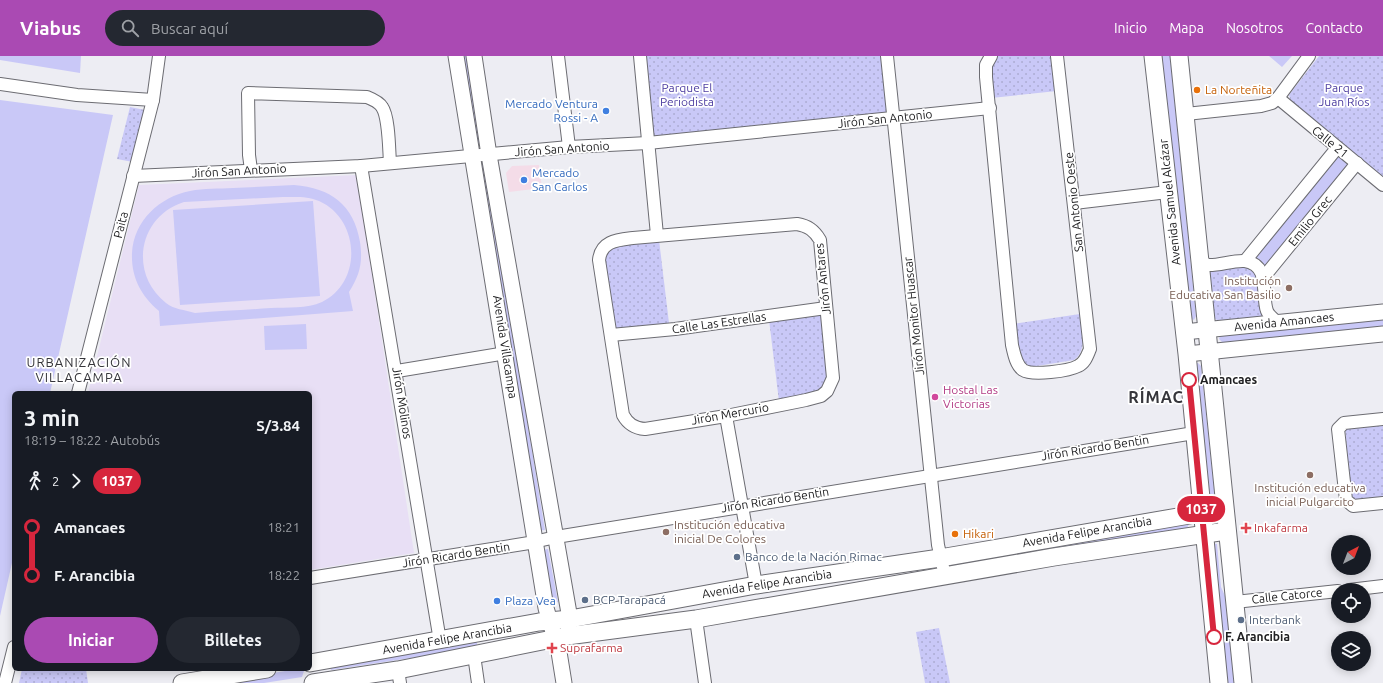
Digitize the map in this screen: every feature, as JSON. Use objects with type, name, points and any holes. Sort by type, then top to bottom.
[{"type":"main road","name":"Avenida Samuel Alcázar","points":[[1153,56],[1187,354],[1219,683]]},
{"type":"main road","name":"Avenida Samuel Alcázar","points":[[1179,56],[1186,114],[1224,512],[1243,683]]},
{"type":"main road","name":"Avenida Felipe Arancibia","points":[[315,662],[549,621],[570,619],[756,585],[940,558],[1202,513],[1224,512]]},
{"type":"main road","name":"Avenida Felipe Arancibia","points":[[319,683],[399,676],[474,655],[560,642],[945,576],[1226,531]]},
{"type":"main road","points":[[182,683],[245,671]]},
{"type":"street","name":"Paita","points":[[79,391],[153,100],[159,56]]},
{"type":"street","name":"Avenida Villacampa","points":[[456,56],[506,352],[549,621],[560,642]]},
{"type":"street","name":"Avenida Villacampa","points":[[474,56],[489,155],[570,619],[560,642]]},
{"type":"street","points":[[558,56],[570,147]]},
{"type":"street","points":[[640,56],[657,235]]},
{"type":"street","name":"Jirón Monitor Huascar","points":[[887,56],[940,558],[945,576]]},
{"type":"street","name":"San Antonio Oeste","points":[[990,108],[1012,345],[1016,360],[1023,370],[1032,373],[1054,371],[1078,366],[1085,361],[1090,349],[1057,56]]},
{"type":"street","points":[[1186,114],[1261,106],[1272,103],[1278,98],[1309,56]]},
{"type":"street","points":[[988,60],[990,108]]},
{"type":"street","points":[[0,84],[77,95],[153,100]]},
{"type":"street","points":[[251,170],[249,155],[248,92],[367,97],[376,101],[383,107],[386,116],[390,163]]},
{"type":"street","name":"Calle 21","points":[[1278,98],[1383,185]]},
{"type":"street","name":"Jirón San Antonio","points":[[133,176],[361,166],[570,147],[648,143],[990,108]]},
{"type":"street","name":"Emilio Grec","points":[[1245,262],[1337,148]]},
{"type":"street","name":"Emilio Grec","points":[[1263,278],[1357,163]]},
{"type":"street","name":"Jirón Molinos","points":[[361,166],[397,371],[440,640]]},
{"type":"street","points":[[1074,203],[1168,192]]},
{"type":"street","name":"Jirón Antares","points":[[632,425],[623,414],[599,260],[600,252],[607,244],[615,241],[657,235],[797,224],[807,226],[816,232],[820,240],[833,378],[827,391]]},
{"type":"street","points":[[1200,260],[1207,265],[1213,266],[1245,262],[1253,264],[1260,271],[1263,278],[1266,310],[1269,315],[1278,322]]},
{"type":"street","name":"Calle Las Estrellas","points":[[611,335],[675,329],[826,308]]},
{"type":"street","name":"Avenida Amancaes","points":[[1184,332],[1383,312]]},
{"type":"street","name":"Avenida Amancaes","points":[[1187,354],[1383,334]]},
{"type":"street","points":[[397,371],[506,352]]},
{"type":"street","name":"Jirón Mercurio","points":[[632,425],[637,428],[645,429],[726,416],[806,400],[821,396],[827,391]]},
{"type":"street","points":[[726,416],[756,585]]},
{"type":"street","points":[[1383,419],[1344,423],[1338,429],[1346,500],[1353,506],[1383,503]]},
{"type":"street","name":"Jirón Ricardo Bentin","points":[[312,578],[536,542],[556,537],[741,505],[1194,432]]},
{"type":"street","points":[[1371,587],[1383,586]]},
{"type":"street","name":"Calle Catorce","points":[[1235,602],[1331,592]]},
{"type":"street","points":[[696,619],[705,683]]},
{"type":"street","points":[[560,642],[564,683]]},
{"type":"street","points":[[5,683],[12,655]]},
{"type":"street","points":[[474,655],[478,683]]},
{"type":"street","points":[[315,662],[319,683]]},
{"type":"shaded area","name":"Mercado San Carlos","points":[[539,165],[542,188],[509,192],[506,173],[512,166]]},
{"type":"shaded area","points":[[357,175],[414,553],[312,570],[312,391],[88,391],[139,185]]},
{"type":"green space","points":[[0,56],[81,56],[80,73],[0,60]]},
{"type":"green space","points":[[461,56],[469,56],[482,141],[474,145]]},
{"type":"green space","name":"Parque El Periodista","points":[[643,56],[882,56],[887,111],[884,115],[654,138],[651,133]]},
{"type":"green space","points":[[993,56],[1053,56],[1057,91],[991,98],[988,64]]},
{"type":"green space","points":[[1159,56],[1170,56],[1196,316],[1194,320],[1191,318]]},
{"type":"green space","points":[[1269,56],[1292,56],[1282,67]]},
{"type":"green space","name":"Parque Juan Ríos","points":[[1319,56],[1383,56],[1383,177],[1291,102],[1289,95]]},
{"type":"green space","points":[[0,100],[113,115],[50,391],[12,391],[12,563],[0,616]]},
{"type":"green space","points":[[130,107],[145,110],[133,162],[117,159]]},
{"type":"green space","points":[[1336,156],[1343,159],[1348,166],[1265,268],[1253,257]]},
{"type":"green space","points":[[479,164],[485,164],[545,530],[537,531]]},
{"type":"green space","points":[[294,185],[319,190],[330,195],[346,208],[352,218],[357,229],[361,256],[360,268],[356,280],[349,292],[353,311],[160,326],[159,311],[147,299],[138,285],[132,262],[134,241],[143,220],[150,212],[169,199],[190,191]],"holes":[[[288,197],[315,199],[333,210],[343,222],[349,236],[351,251],[350,266],[345,280],[335,293],[322,302],[310,306],[195,313],[169,305],[154,291],[146,277],[143,262],[144,246],[149,232],[157,219],[169,209],[184,202]]]},
{"type":"green space","points":[[313,201],[320,296],[180,305],[173,210]]},
{"type":"green space","points":[[659,240],[669,323],[617,330],[614,326],[603,251],[608,246]]},
{"type":"green space","points":[[1244,266],[1256,274],[1264,317],[1220,322],[1214,318],[1206,272]]},
{"type":"green space","points":[[819,314],[823,317],[830,377],[819,393],[779,401],[769,320]]},
{"type":"green space","points":[[1080,314],[1083,345],[1078,356],[1074,360],[1031,367],[1026,364],[1017,348],[1013,324]]},
{"type":"green space","points":[[1383,317],[1383,328],[1224,344],[1219,339],[1220,336]]},
{"type":"green space","points":[[306,324],[307,349],[265,350],[264,326]]},
{"type":"green space","points":[[1194,363],[1198,363],[1201,366],[1215,498],[1213,502],[1210,502]]},
{"type":"green space","points":[[1383,425],[1383,498],[1352,501],[1345,428]]},
{"type":"green space","points":[[1190,522],[1187,528],[956,566],[952,564]]},
{"type":"green space","points":[[1211,543],[1217,544],[1221,587],[1225,596],[1234,683],[1225,683]]},
{"type":"green space","points":[[548,549],[558,602],[551,604],[541,550]]},
{"type":"green space","points":[[939,628],[950,683],[925,683],[916,632]]},
{"type":"green space","points":[[477,640],[477,648],[331,670],[329,664]]},
{"type":"green space","points":[[22,671],[86,671],[88,683],[19,683]]},
{"type":"green space","points":[[285,671],[304,671],[302,677],[264,683],[215,683]]},
{"type":"bus line","name":"1037","points":[[1189,380],[1214,637]]},
{"type":"place","name":"La Norteñita","points":[[1197,90]]},
{"type":"place","name":"Mercado Ventura Rossi - A","points":[[606,111]]},
{"type":"place","name":"Mercado San Carlos","points":[[524,180]]},
{"type":"place","name":"Institución Educativa San Basilio","points":[[1289,288]]},
{"type":"place","name":"Amancaes","points":[[1189,380]]},
{"type":"place","name":"Hostal Las Victorias","points":[[935,397]]},
{"type":"place","name":"Institución educativa inicial Pulgarcito","points":[[1310,475]]},
{"type":"place","name":"Inkafarma","points":[[1246,528]]},
{"type":"place","name":"Institución educativa inicial De Colores","points":[[666,532]]},
{"type":"place","name":"Hikari","points":[[955,534]]},
{"type":"place","name":"Banco de la Nación Rimac","points":[[737,557]]},
{"type":"place","name":"BCP Tarapacá","points":[[585,600]]},
{"type":"place","name":"Plaza Vea","points":[[497,601]]},
{"type":"place","name":"Interbank","points":[[1241,620]]},
{"type":"place","name":"F. Arancibia","points":[[1214,637]]},
{"type":"place","name":"Suprafarma","points":[[552,648]]},
{"type":"district","name":"URBANIZACIÓN VILLACAMPA","points":[[79,370]]},
{"type":"district","name":"RÍMAC","points":[[1156,397]]}]
